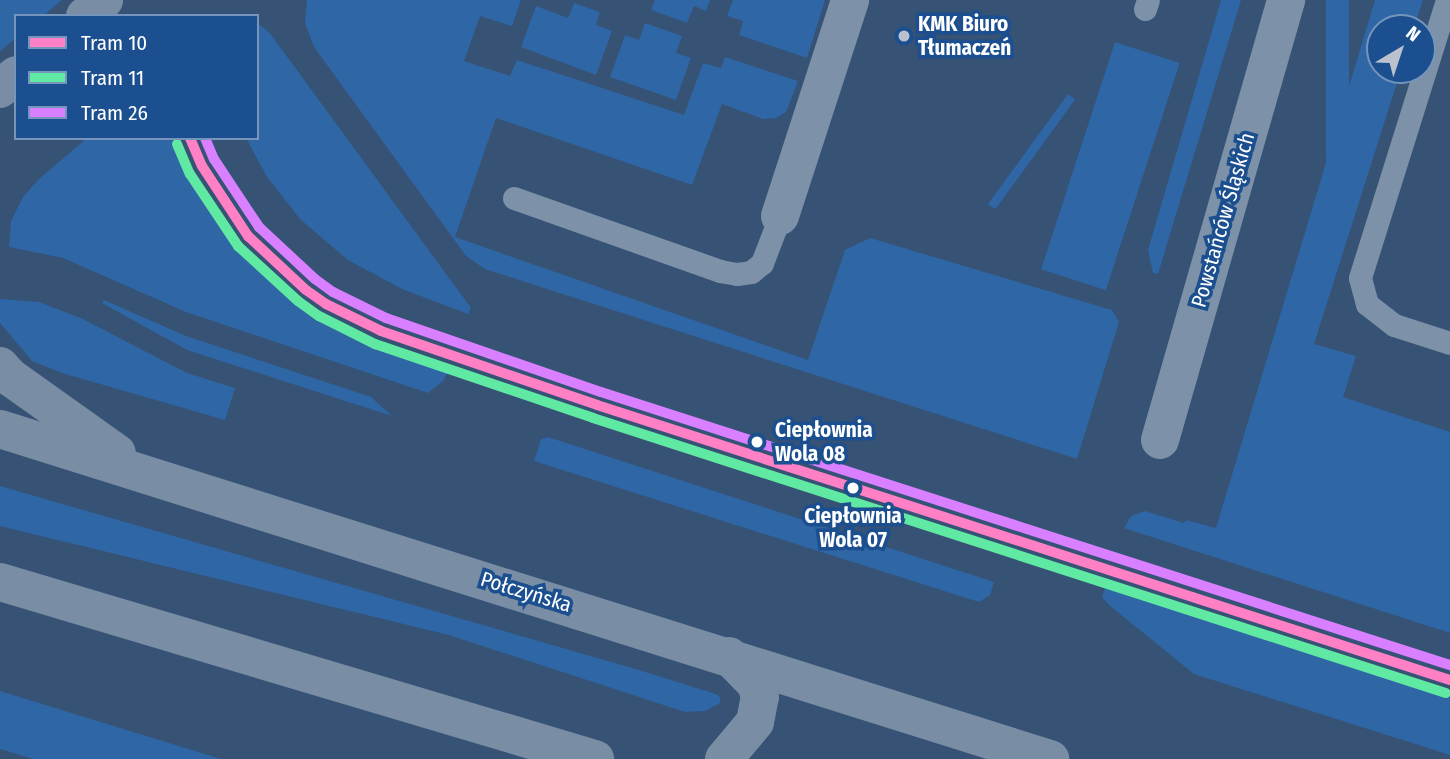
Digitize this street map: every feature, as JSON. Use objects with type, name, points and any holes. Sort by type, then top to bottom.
[{"type":"main road","points":[[87,14],[104,0]]},
{"type":"main road","points":[[0,89],[14,77]]},
{"type":"main road","points":[[0,366],[10,377],[144,472]]},
{"type":"main road","name":"Połczyńska","points":[[0,429],[144,472],[1050,759]]},
{"type":"main road","points":[[0,582],[595,759]]},
{"type":"main road","points":[[724,759],[755,722],[760,697],[756,684],[729,656]]},
{"type":"street","points":[[780,216],[850,0]]},
{"type":"street","name":"Powstańców Śląskich","points":[[1160,440],[1286,0]]},
{"type":"lane","points":[[1447,0],[1360,278],[1367,304],[1395,325],[1450,343]]},
{"type":"lane","points":[[514,198],[720,271],[737,274],[751,272],[762,263],[780,216]]},
{"type":"shaded area","points":[[0,0],[62,0],[45,14],[14,14],[14,40],[0,51]]},
{"type":"shaded area","points":[[307,0],[521,0],[512,26],[480,16],[464,61],[510,76],[517,60],[684,115],[703,63],[721,68],[725,57],[798,81],[786,112],[776,118],[763,119],[722,104],[692,185],[496,118],[455,237],[808,360],[845,250],[870,238],[1112,310],[1119,322],[1077,459],[485,269],[466,256],[314,47],[305,23]]},
{"type":"shaded area","points":[[655,0],[710,0],[706,11],[694,6],[687,23],[651,10]]},
{"type":"shaded area","points":[[733,0],[825,0],[807,58],[739,35],[743,21],[727,16]]},
{"type":"shaded area","points":[[1221,0],[1241,0],[1158,274],[1153,273],[1148,250]]},
{"type":"shaded area","points":[[1326,0],[1349,0],[1349,173],[1326,173]]},
{"type":"shaded area","points":[[1375,0],[1423,0],[1418,14],[1371,14]]},
{"type":"shaded area","points":[[574,3],[600,12],[596,25],[612,31],[596,75],[521,47],[536,6],[568,18]]},
{"type":"shaded area","points":[[645,23],[682,36],[676,53],[691,58],[676,100],[610,77],[625,35],[639,40]]},
{"type":"shaded area","points":[[259,24],[269,32],[471,308],[468,314],[402,289],[348,260],[301,220],[267,177],[247,140],[259,140]]},
{"type":"shaded area","points":[[1366,30],[1366,84],[1397,84],[1314,344],[1356,356],[1343,397],[1450,432],[1450,633],[1124,528],[1131,516],[1145,511],[1184,523],[1186,520],[1216,528]]},
{"type":"shaded area","points":[[1115,42],[1180,63],[1106,290],[1041,269]]},
{"type":"shaded area","points":[[1068,94],[1075,99],[995,209],[988,204]]},
{"type":"shaded area","points":[[85,140],[177,140],[194,178],[226,229],[268,274],[327,319],[364,338],[449,370],[443,381],[428,393],[186,312],[63,258],[9,247],[11,221],[23,197],[39,179]]},
{"type":"shaded area","points":[[0,299],[39,302],[83,319],[187,373],[235,388],[225,420],[62,373],[32,361],[0,323]]},
{"type":"shaded area","points":[[104,300],[186,336],[371,397],[392,416],[187,350],[102,303]]},
{"type":"shaded area","points":[[548,437],[994,582],[990,595],[979,602],[534,461],[541,439]]},
{"type":"shaded area","points":[[0,486],[639,670],[716,694],[720,697],[720,703],[705,711],[685,712],[449,635],[0,526]]},
{"type":"shaded area","points":[[1107,582],[1450,694],[1450,755],[1194,674],[1109,605],[1102,597]]},
{"type":"shaded area","points":[[0,691],[221,759],[33,759],[0,749]]},
{"type":"tram line","name":"10","points":[[191,140],[202,166],[248,236],[306,290],[326,304],[381,331],[597,405],[1450,680]]},
{"type":"tram line","name":"26","points":[[206,140],[214,159],[259,227],[315,279],[333,292],[386,318],[601,392],[1450,665]]},
{"type":"tram line","name":"11","points":[[177,144],[190,174],[238,246],[298,301],[319,316],[375,344],[593,418],[1446,693]]},
{"type":"place","name":"KMK Biuro Tłumaczeń","points":[[904,36]]},
{"type":"place","name":"Ciepłownia Wola 08","points":[[757,442]]},
{"type":"place","name":"Ciepłownia Wola 07","points":[[853,488]]}]
